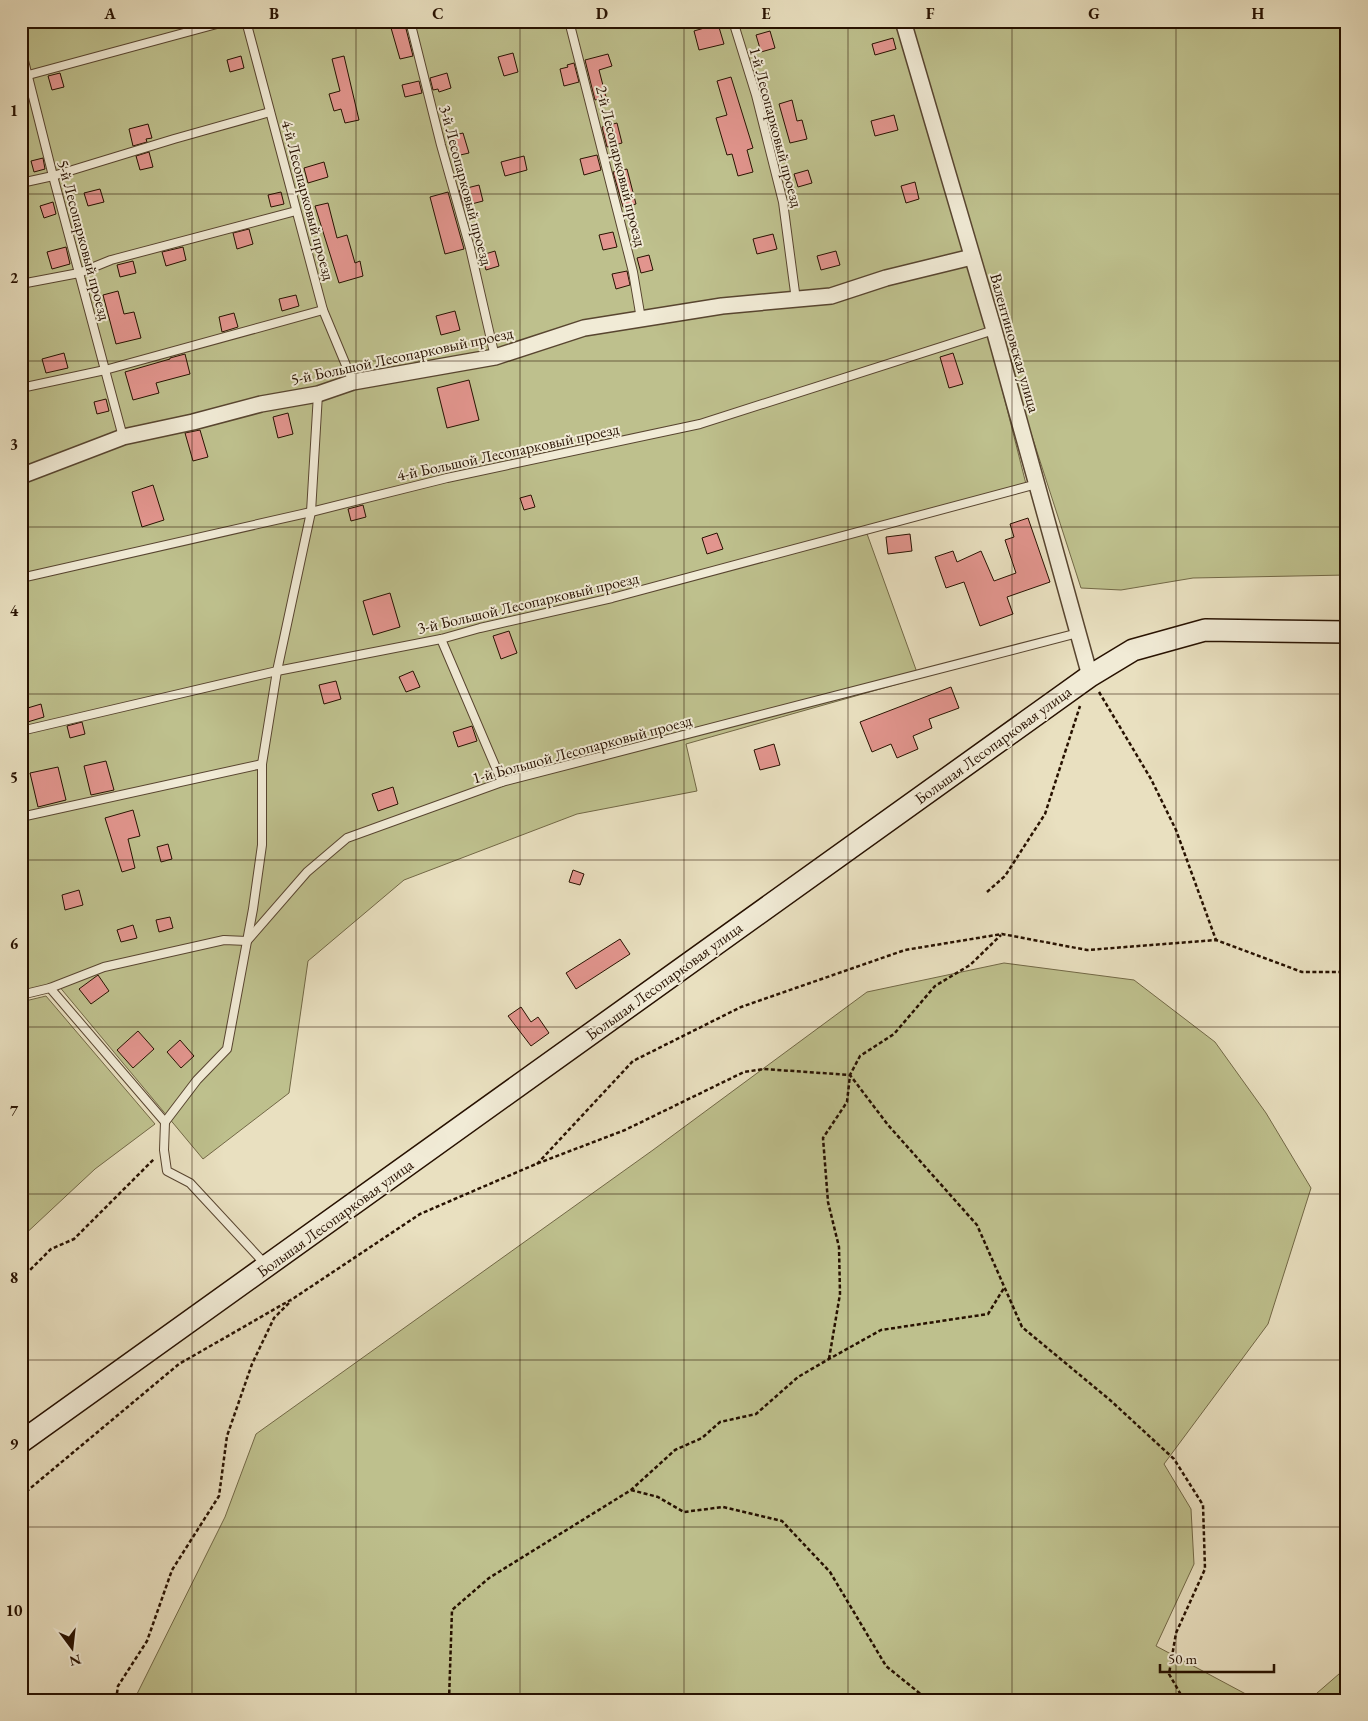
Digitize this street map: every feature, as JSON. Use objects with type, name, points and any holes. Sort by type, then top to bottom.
[{"type":"main road","name":"Большая Лесопарковая улица","points":[[21,1442],[1090,676],[1133,650],[1205,630],[1347,632]]},
{"type":"street","name":"Валентиновская улица","points":[[903,21],[994,330],[1090,676]]},
{"type":"street","name":"5-й Большой Лесопарковый проезд","points":[[21,476],[123,437],[193,422],[260,404],[318,394],[353,382],[495,356],[584,328],[722,306],[831,296],[886,278],[972,257]]},
{"type":"lane","points":[[25,76],[228,21]]},
{"type":"lane","name":"4-й Лесопарковый проезд","points":[[246,21],[323,310],[353,382]]},
{"type":"lane","name":"3-й Лесопарковый проезд","points":[[410,21],[441,145],[470,248],[495,356]]},
{"type":"lane","name":"2-й Лесопарковый проезд","points":[[569,21],[633,272],[641,319]]},
{"type":"lane","name":"1-й Лесопарковый проезд","points":[[732,21],[756,95],[783,202],[796,300]]},
{"type":"lane","name":"5-й Лесопарковый проезд","points":[[21,49],[25,76],[123,437]]},
{"type":"lane","points":[[21,183],[53,176],[270,112]]},
{"type":"lane","points":[[21,284],[79,273],[110,260],[296,211]]},
{"type":"lane","points":[[21,388],[105,370],[323,310]]},
{"type":"lane","name":"4-й Большой Лесопарковый проезд","points":[[21,578],[311,512],[447,478],[700,424],[994,330]]},
{"type":"lane","points":[[267,1267],[190,1183],[166,1171],[164,1150],[165,1122],[197,1080],[227,1049],[262,845],[262,764],[277,671],[311,512],[318,394]]},
{"type":"lane","name":"3-й Большой Лесопарковый проезд","points":[[21,731],[277,671],[441,639],[480,628],[612,598],[1037,484]]},
{"type":"lane","name":"1-й Большой Лесопарковый проезд","points":[[247,941],[307,872],[347,838],[502,782],[1078,634]]},
{"type":"lane","points":[[441,639],[502,782]]},
{"type":"lane","points":[[21,817],[262,764]]},
{"type":"lane","points":[[21,995],[50,988],[104,966],[224,940],[247,941]]},
{"type":"lane","points":[[50,988],[165,1122]]},
{"type":"path","points":[[1090,676],[1151,780],[1176,830],[1216,940]]},
{"type":"path","points":[[987,892],[1005,876],[1045,814],[1081,704]]},
{"type":"path","points":[[829,1359],[840,1294],[839,1247],[828,1202],[823,1138],[847,1102],[850,1075],[860,1056],[894,1034],[935,986],[970,965],[1002,934]]},
{"type":"path","points":[[536,1164],[633,1061],[741,1007],[905,950],[1002,934],[1087,950],[1216,940],[1302,972],[1347,972]]},
{"type":"path","points":[[21,1496],[179,1364],[294,1298],[420,1214],[536,1164],[624,1130],[744,1072],[764,1069],[850,1075],[888,1125],[976,1225],[1022,1327],[1110,1400],[1174,1459],[1203,1506],[1205,1570],[1176,1633],[1169,1674],[1184,1700]]},
{"type":"path","points":[[21,1279],[51,1249],[74,1239],[164,1150]]},
{"type":"path","points":[[449,1700],[452,1610],[488,1578],[631,1490],[675,1450],[702,1438],[720,1422],[756,1414],[798,1376],[881,1330],[988,1314],[1004,1288]]},
{"type":"path","points":[[116,1700],[118,1686],[147,1641],[172,1570],[219,1496],[227,1436],[252,1364],[274,1318],[294,1298]]},
{"type":"path","points":[[631,1490],[658,1497],[684,1512],[724,1507],[782,1521],[830,1572],[886,1666],[928,1700]]},
{"type":"green space","points":[[21,21],[1347,21],[1347,575],[1193,578],[1121,590],[1081,588],[949,179],[1027,488],[866,531],[919,678],[686,744],[697,791],[577,814],[404,880],[308,961],[289,1093],[203,1159],[58,985],[21,993]]},
{"type":"green space","points":[[1004,963],[1134,980],[1215,1042],[1266,1113],[1311,1188],[1268,1324],[1164,1464],[1191,1509],[1194,1564],[1156,1646],[1257,1700],[134,1700],[225,1517],[256,1434],[653,1150],[867,992]]},
{"type":"green space","points":[[46,996],[155,1124],[95,1169],[21,1238],[21,1002]]},
{"type":"green space","points":[[1342,1275],[1347,1276],[1347,1328]]},
{"type":"green space","points":[[1347,1667],[1347,1700],[1309,1700]]},
{"type":"building","points":[[389,21],[404,21],[413,56],[400,59]]},
{"type":"building","points":[[718,24],[724,44],[699,50],[694,31]]},
{"type":"building","points":[[770,31],[775,48],[761,52],[756,35]]},
{"type":"building","points":[[893,38],[896,49],[875,55],[872,44]]},
{"type":"building","points":[[513,53],[518,72],[504,76],[498,57]]},
{"type":"building","points":[[608,54],[612,66],[599,70],[606,97],[595,100],[585,60]]},
{"type":"building","points":[[241,56],[244,68],[230,72],[227,60]]},
{"type":"building","points":[[344,56],[359,120],[345,123],[341,109],[334,111],[329,94],[340,91],[332,59]]},
{"type":"building","points":[[574,63],[579,82],[564,86],[560,69]]},
{"type":"building","points":[[60,73],[64,87],[52,90],[48,76]]},
{"type":"building","points":[[447,73],[451,88],[439,92],[438,89],[433,90],[430,78]]},
{"type":"building","points":[[731,77],[753,148],[747,150],[753,172],[738,176],[732,154],[727,155],[716,118],[727,115],[717,81]]},
{"type":"building","points":[[419,81],[422,93],[405,97],[402,85]]},
{"type":"building","points":[[792,100],[797,121],[802,120],[807,139],[790,143],[779,104]]},
{"type":"building","points":[[894,115],[898,130],[875,136],[871,121]]},
{"type":"building","points":[[617,123],[622,143],[607,147],[602,127]]},
{"type":"building","points":[[148,124],[152,138],[146,139],[147,142],[133,146],[129,129]]},
{"type":"building","points":[[463,133],[469,153],[456,156],[451,136]]},
{"type":"building","points":[[149,152],[153,167],[140,170],[136,156]]},
{"type":"building","points":[[597,155],[601,170],[584,175],[580,159]]},
{"type":"building","points":[[524,156],[527,170],[505,176],[501,162]]},
{"type":"building","points":[[43,158],[45,169],[34,172],[31,161]]},
{"type":"building","points":[[324,162],[328,177],[308,183],[304,168]]},
{"type":"building","points":[[627,169],[636,204],[623,207],[613,172]]},
{"type":"building","points":[[808,170],[812,183],[798,187],[794,174]]},
{"type":"building","points":[[915,182],[919,199],[906,203],[901,186]]},
{"type":"building","points":[[479,185],[483,201],[464,206],[459,190]]},
{"type":"building","points":[[100,189],[104,202],[88,206],[84,193]]},
{"type":"building","points":[[281,192],[284,204],[271,207],[268,195]]},
{"type":"building","points":[[448,192],[464,249],[445,254],[430,197]]},
{"type":"building","points":[[53,202],[56,214],[44,218],[40,206]]},
{"type":"building","points":[[328,203],[337,238],[347,235],[355,263],[360,261],[363,276],[339,283],[315,206]]},
{"type":"building","points":[[249,229],[253,244],[237,249],[233,233]]},
{"type":"building","points":[[613,232],[617,247],[603,250],[599,235]]},
{"type":"building","points":[[773,234],[777,249],[757,254],[753,239]]},
{"type":"building","points":[[66,247],[70,264],[52,269],[47,252]]},
{"type":"building","points":[[183,247],[186,260],[166,266],[162,252]]},
{"type":"building","points":[[495,251],[499,266],[486,270],[482,255]]},
{"type":"building","points":[[836,251],[840,265],[821,270],[817,256]]},
{"type":"building","points":[[649,255],[653,270],[641,273],[637,258]]},
{"type":"building","points":[[133,261],[136,273],[120,277],[117,265]]},
{"type":"building","points":[[627,271],[630,285],[616,289],[612,274]]},
{"type":"building","points":[[118,291],[124,314],[134,312],[141,338],[116,344],[103,295]]},
{"type":"building","points":[[296,295],[299,306],[282,311],[279,299]]},
{"type":"building","points":[[455,311],[460,330],[441,335],[436,316]]},
{"type":"building","points":[[234,313],[238,327],[222,332],[219,317]]},
{"type":"building","points":[[64,353],[68,368],[46,373],[42,359]]},
{"type":"building","points":[[953,353],[963,384],[949,388],[940,357]]},
{"type":"building","points":[[185,354],[190,374],[156,383],[159,393],[133,400],[125,372]]},
{"type":"building","points":[[469,380],[479,420],[447,428],[437,388]]},
{"type":"building","points":[[106,399],[109,411],[97,414],[94,402]]},
{"type":"building","points":[[288,413],[293,434],[278,438],[273,417]]},
{"type":"building","points":[[200,430],[208,457],[193,461],[185,433]]},
{"type":"building","points":[[153,485],[164,520],[142,527],[132,492]]},
{"type":"building","points":[[531,495],[535,507],[524,510],[520,498]]},
{"type":"building","points":[[363,505],[366,517],[351,521],[348,509]]},
{"type":"building","points":[[1028,518],[1050,582],[1007,597],[1013,614],[980,626],[964,582],[946,588],[935,557],[953,551],[957,562],[981,551],[994,581],[1016,573],[1005,540],[1014,537],[1010,524]]},
{"type":"building","points":[[717,533],[723,549],[707,554],[702,538]]},
{"type":"building","points":[[910,534],[912,551],[888,554],[886,537]]},
{"type":"building","points":[[390,593],[400,627],[373,635],[363,601]]},
{"type":"building","points":[[509,631],[517,653],[501,659],[493,636]]},
{"type":"building","points":[[413,671],[420,687],[406,692],[399,677]]},
{"type":"building","points":[[336,681],[341,699],[324,704],[319,685]]},
{"type":"building","points":[[951,687],[959,708],[929,719],[932,728],[913,736],[918,749],[897,758],[891,744],[872,752],[860,722]]},
{"type":"building","points":[[41,704],[44,717],[21,724],[21,710]]},
{"type":"building","points":[[82,722],[85,734],[70,738],[67,726]]},
{"type":"building","points":[[472,726],[477,741],[458,747],[453,732]]},
{"type":"building","points":[[774,744],[780,765],[760,770],[754,750]]},
{"type":"building","points":[[106,761],[114,790],[91,795],[84,766]]},
{"type":"building","points":[[58,767],[66,800],[38,807],[30,773]]},
{"type":"building","points":[[393,787],[398,804],[378,811],[372,794]]},
{"type":"building","points":[[133,810],[140,836],[128,839],[135,868],[122,872],[105,818]]},
{"type":"building","points":[[168,844],[172,859],[161,862],[157,847]]},
{"type":"building","points":[[573,870],[584,874],[580,885],[569,882]]},
{"type":"building","points":[[79,890],[83,905],[65,910],[62,895]]},
{"type":"building","points":[[170,917],[173,928],[159,932],[156,920]]},
{"type":"building","points":[[133,925],[137,938],[121,942],[117,930]]},
{"type":"building","points":[[620,939],[630,954],[576,989],[566,973]]},
{"type":"building","points":[[98,975],[109,991],[91,1004],[79,989]]},
{"type":"building","points":[[521,1007],[531,1022],[538,1017],[549,1033],[531,1046],[508,1016]]},
{"type":"building","points":[[138,1031],[154,1049],[133,1068],[117,1050]]},
{"type":"building","points":[[180,1040],[194,1056],[181,1068],[167,1052]]}]
